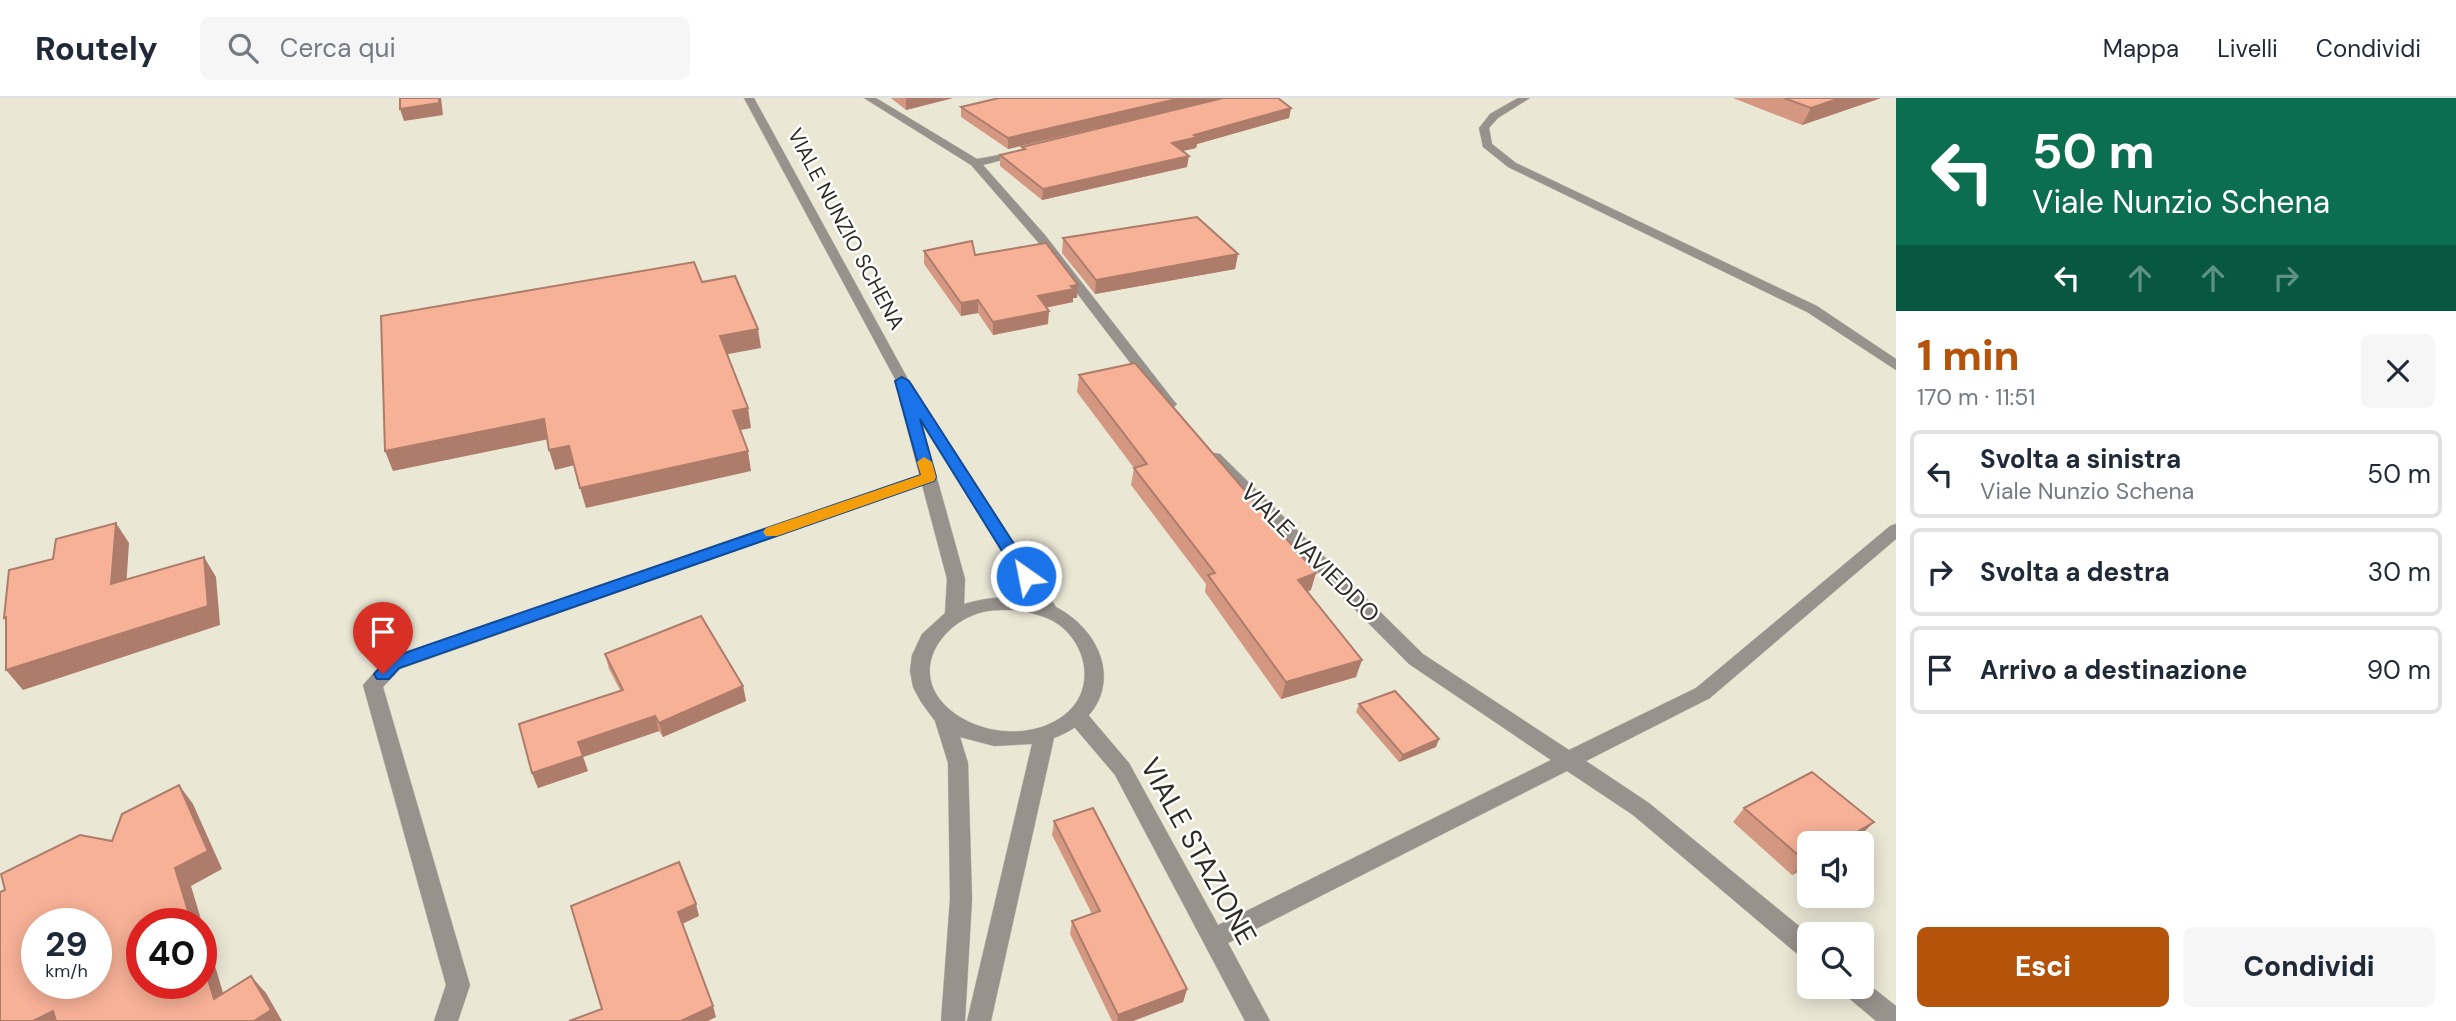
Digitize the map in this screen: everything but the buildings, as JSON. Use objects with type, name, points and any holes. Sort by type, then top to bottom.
[{"type":"street","name":"VIALE NUNZIO SCHENA","points":[[749,98],[902,381],[1050,612]]},
{"type":"street","points":[[869,98],[975,163],[1041,238],[1180,418]]},
{"type":"street","points":[[1525,98],[1493,116],[1484,128],[1488,145],[1513,164],[1812,309],[1896,366]]},
{"type":"street","points":[[975,163],[1029,150]]},
{"type":"street","name":"VIALE NUNZIO SCHENA","points":[[902,381],[956,579],[954,615]]},
{"type":"street","name":"VIALE VAVIEDDO","points":[[1206,449],[1416,659],[1641,809],[1797,939]]},
{"type":"street","points":[[446,1021],[458,985],[373,685],[393,664],[929,477]]},
{"type":"street","points":[[1213,939],[1703,692],[1896,530]]},
{"type":"street","points":[[944,718],[974,734],[1010,740],[1045,734],[1077,716],[1095,689],[1095,658],[1079,631],[1050,612],[1018,604],[984,605],[954,615],[934,631],[921,651],[919,674],[927,697],[944,718],[958,763],[961,899],[953,1021]]},
{"type":"street","name":"VIALE STAZIONE","points":[[1077,716],[1122,769],[1258,1021]]},
{"type":"street","points":[[979,1021],[999,952],[1028,799],[1045,734]]},
{"type":"street","points":[[1868,999],[1895,1021]]},
{"type":"slow traffic","points":[[771,532],[929,477],[924,462]]},
{"type":"route","points":[[383,674],[393,664],[929,477],[902,381],[1026,576]]}]
